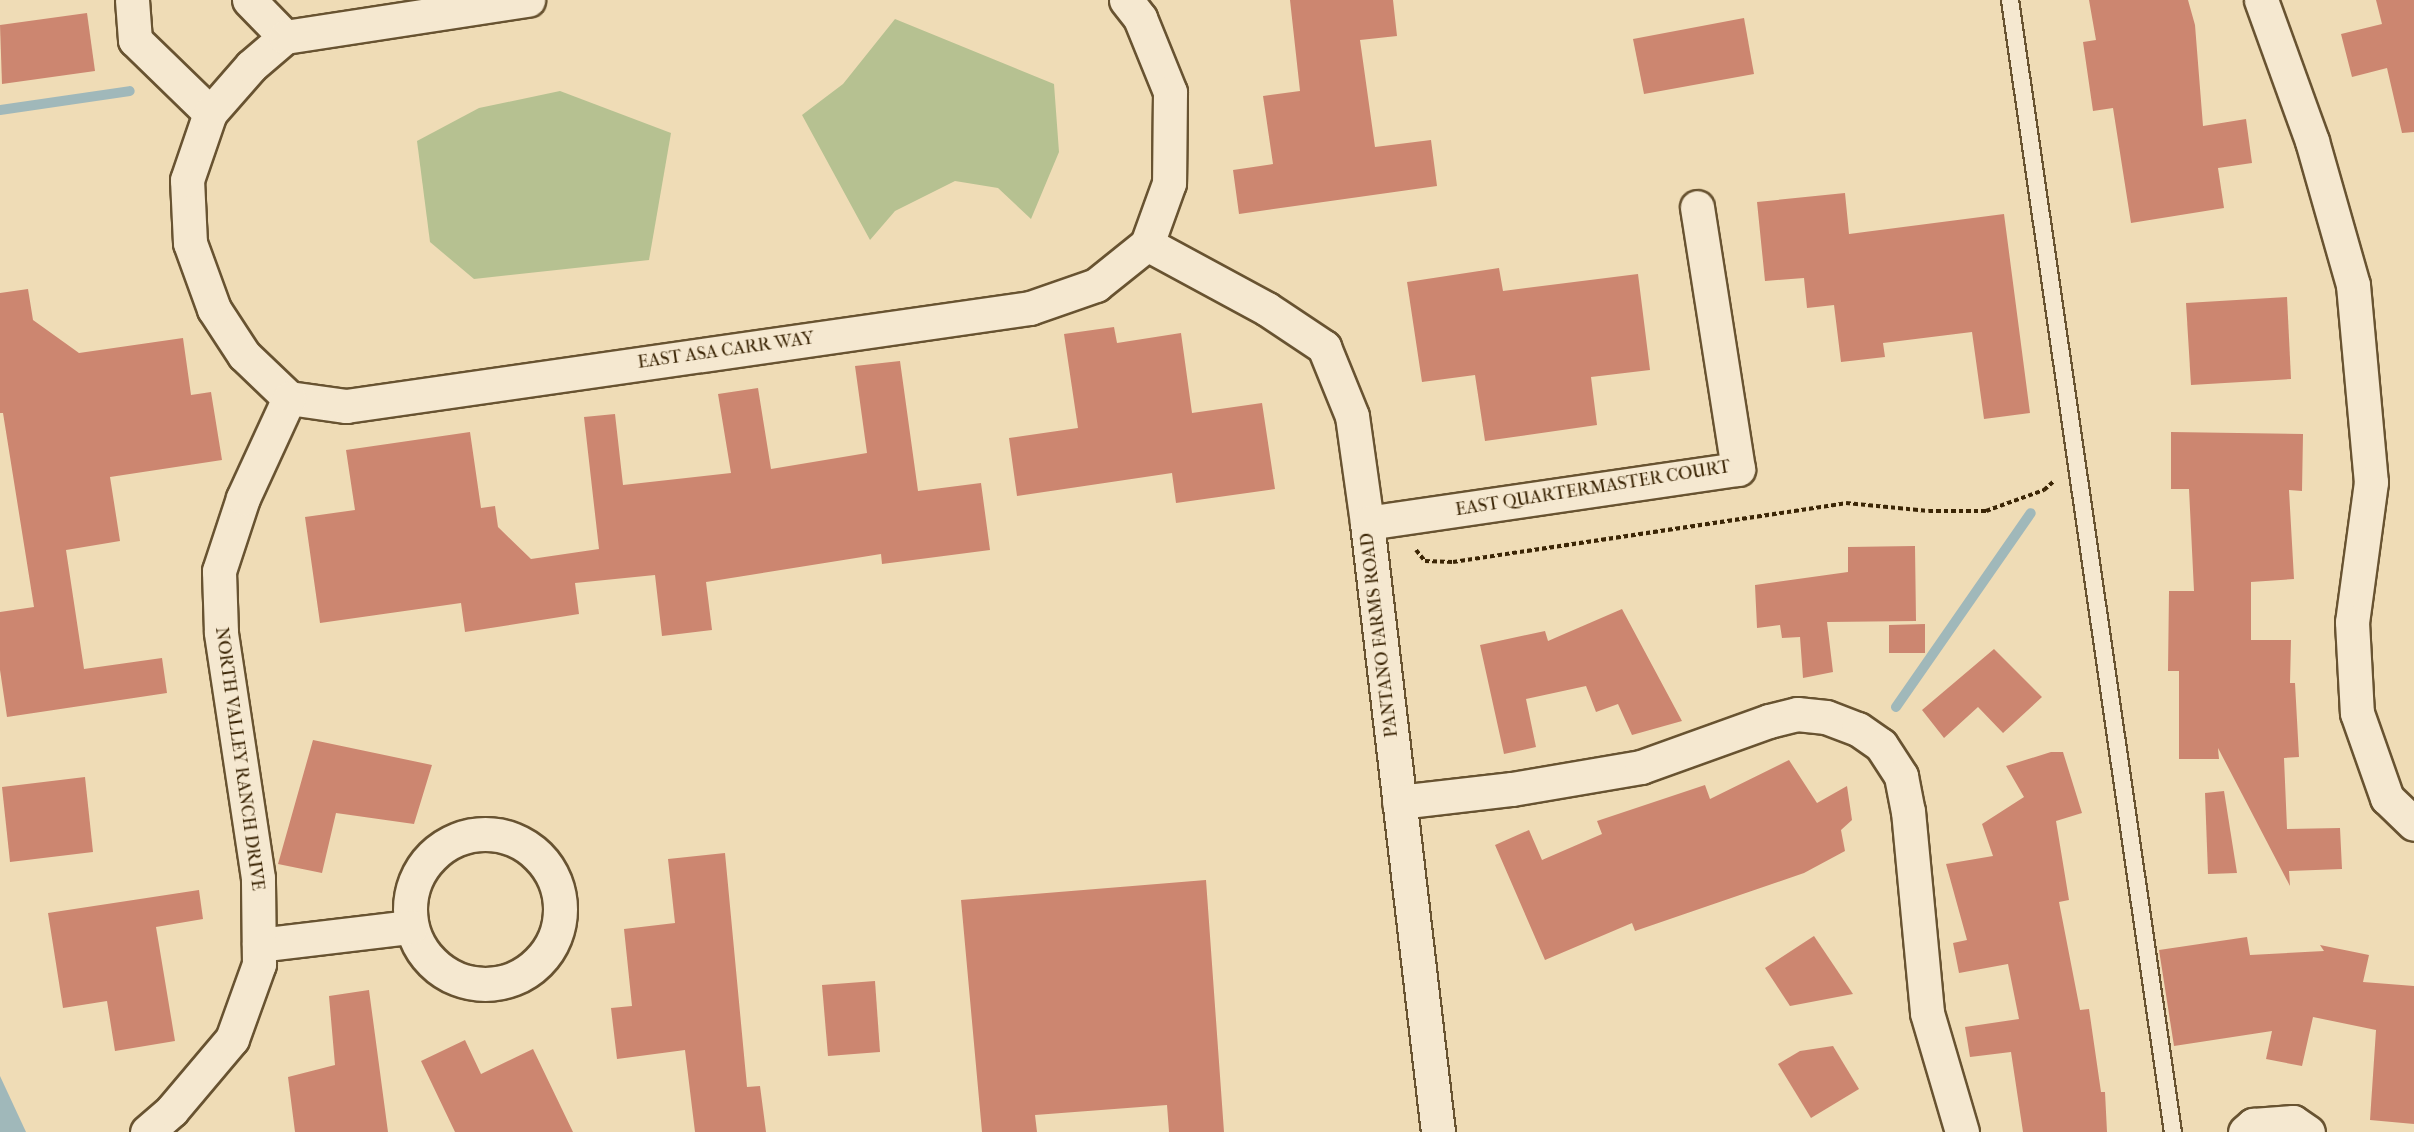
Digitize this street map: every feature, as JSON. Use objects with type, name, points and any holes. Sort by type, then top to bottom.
[{"type":"street","points":[[132,0],[135,40],[210,113]]},
{"type":"street","points":[[249,0],[285,37]]},
{"type":"street","points":[[289,398],[244,355],[214,309],[190,243],[187,180],[210,113],[251,66],[285,37],[528,0]]},
{"type":"street","points":[[1126,0],[1140,18],[1170,93],[1169,183],[1147,244]]},
{"type":"street","points":[[2261,0],[2312,141],[2353,285],[2371,482],[2352,622],[2357,713],[2387,798],[2414,824]]},
{"type":"street","name":"EAST QUARTERMASTER COURT","points":[[1366,523],[1738,469],[1697,207]]},
{"type":"street","name":"EAST ASA CARR WAY","points":[[289,398],[346,406],[1030,308],[1096,285],[1147,244]]},
{"type":"street","name":"PANTANO FARMS ROAD","points":[[1147,244],[1267,309],[1324,347],[1352,416],[1438,1132]]},
{"type":"street","name":"NORTH VALLEY RANCH DRIVE","points":[[147,1132],[172,1110],[232,1039],[259,964],[258,878],[221,632],[219,571],[243,498],[289,398]]},
{"type":"street","points":[[1399,802],[1512,789],[1641,767],[1769,721],[1797,714],[1826,717],[1858,729],[1881,746],[1901,776],[1908,811],[1927,1013],[1962,1132]]},
{"type":"street","points":[[499,834],[523,843],[548,866],[561,906],[556,937],[538,964],[502,983],[475,985],[439,970],[417,943],[411,927],[410,900],[422,867],[460,837],[499,834]]},
{"type":"street","points":[[259,945],[411,927]]},
{"type":"street","points":[[2245,1132],[2253,1125],[2294,1122],[2308,1132]]},
{"type":"lane","points":[[2010,0],[2173,1132]]},
{"type":"path","points":[[1366,523],[1405,538],[1425,561],[1452,562],[1846,503],[1929,511],[1986,511],[2044,490],[2076,462]]},
{"type":"green space","points":[[895,19],[1054,84],[1059,152],[1031,219],[998,188],[955,181],[895,211],[870,240],[802,115],[843,84]]},
{"type":"green space","points":[[560,91],[671,133],[649,260],[474,279],[430,242],[417,141],[479,108]]},
{"type":"water","points":[[0,1076],[26,1132],[0,1132]]},
{"type":"building","points":[[1290,0],[1393,0],[1397,36],[1360,40],[1375,147],[1431,140],[1437,186],[1239,214],[1233,170],[1273,164],[1263,96],[1300,91]]},
{"type":"building","points":[[2089,0],[2188,0],[2195,25],[2203,126],[2246,119],[2252,163],[2218,168],[2224,208],[2131,223],[2113,108],[2093,111],[2083,42],[2096,40]]},
{"type":"building","points":[[2376,0],[2414,0],[2414,132],[2402,133],[2387,68],[2352,77],[2341,34],[2382,24]]},
{"type":"building","points":[[87,13],[95,71],[2,84],[0,25]]},
{"type":"building","points":[[1744,18],[1754,74],[1644,94],[1633,39]]},
{"type":"building","points":[[1845,193],[1849,234],[2004,214],[2030,413],[1984,419],[1972,332],[1883,343],[1885,357],[1841,362],[1834,305],[1807,308],[1804,278],[1765,281],[1757,202]]},
{"type":"building","points":[[1499,268],[1503,291],[1638,274],[1650,370],[1591,377],[1597,425],[1485,441],[1475,375],[1422,382],[1407,282]]},
{"type":"building","points":[[28,289],[33,320],[79,353],[183,338],[191,395],[211,392],[222,460],[110,477],[120,541],[66,550],[84,669],[162,658],[167,693],[7,717],[0,670],[0,612],[34,607],[3,413],[0,413],[0,293]]},
{"type":"building","points":[[2287,297],[2291,379],[2191,385],[2186,303]]},
{"type":"building","points":[[1114,327],[1117,343],[1181,333],[1192,413],[1262,403],[1275,489],[1176,503],[1172,473],[1017,496],[1009,438],[1078,428],[1064,334]]},
{"type":"building","points":[[900,361],[918,491],[981,483],[990,550],[882,564],[881,554],[706,582],[712,630],[662,636],[655,575],[575,583],[579,614],[465,632],[461,603],[320,623],[305,517],[355,510],[346,450],[470,432],[481,508],[495,506],[498,527],[531,559],[599,549],[584,417],[615,414],[623,485],[731,473],[718,394],[758,388],[771,469],[867,453],[855,366]]},
{"type":"building","points":[[2171,432],[2303,434],[2302,491],[2289,490],[2294,579],[2251,582],[2251,640],[2291,640],[2290,683],[2295,683],[2299,757],[2284,758],[2287,829],[2340,828],[2342,869],[2289,871],[2290,886],[2218,748],[2219,759],[2179,759],[2179,671],[2168,671],[2169,591],[2194,591],[2189,489],[2171,489]]},
{"type":"building","points":[[1915,546],[1916,621],[1827,622],[1833,672],[1803,678],[1800,637],[1782,638],[1780,625],[1757,628],[1755,585],[1848,572],[1848,547]]},
{"type":"building","points":[[1622,609],[1682,721],[1632,735],[1618,704],[1596,712],[1586,686],[1526,699],[1536,747],[1504,754],[1480,645],[1545,631],[1548,641]]},
{"type":"building","points":[[1925,624],[1925,653],[1889,653],[1889,625]]},
{"type":"building","points":[[1994,649],[2042,697],[2003,733],[1978,707],[1944,738],[1922,710]]},
{"type":"building","points":[[313,740],[432,765],[414,824],[336,813],[322,873],[278,864]]},
{"type":"building","points":[[2051,752],[2063,752],[2082,813],[2056,821],[2069,900],[2059,902],[2080,1010],[2089,1009],[2101,1092],[2105,1092],[2107,1132],[2023,1132],[2011,1052],[1970,1057],[1965,1027],[2019,1019],[2008,964],[1959,973],[1953,943],[1967,940],[1946,864],[1993,856],[1982,824],[2024,797],[2006,766]]},
{"type":"building","points":[[1789,760],[1817,803],[1847,786],[1852,820],[1841,830],[1845,851],[1804,873],[1635,931],[1632,923],[1545,960],[1495,845],[1529,830],[1542,860],[1602,834],[1597,821],[1705,785],[1710,799]]},
{"type":"building","points":[[85,777],[93,852],[10,862],[2,787]]},
{"type":"building","points":[[2224,791],[2237,873],[2208,874],[2205,793]]},
{"type":"building","points":[[725,853],[747,1087],[760,1086],[766,1132],[695,1132],[685,1050],[617,1059],[611,1008],[632,1006],[624,929],[675,923],[668,859]]},
{"type":"building","points":[[1206,880],[1224,1132],[1169,1132],[1167,1105],[1035,1115],[1037,1132],[982,1132],[961,900]]},
{"type":"building","points":[[199,890],[203,919],[156,927],[175,1041],[115,1051],[107,1001],[63,1008],[48,913]]},
{"type":"building","points":[[1814,936],[1853,994],[1790,1006],[1765,968]]},
{"type":"building","points":[[2247,937],[2250,955],[2324,951],[2320,945],[2369,955],[2363,982],[2414,986],[2414,1124],[2370,1120],[2376,1030],[2313,1017],[2302,1066],[2266,1059],[2272,1031],[2174,1046],[2159,950]]},
{"type":"building","points":[[875,981],[880,1052],[828,1056],[822,985]]},
{"type":"building","points":[[369,990],[388,1132],[295,1132],[288,1077],[335,1065],[329,996]]},
{"type":"building","points":[[465,1040],[481,1074],[533,1049],[573,1132],[455,1132],[421,1061]]},
{"type":"building","points":[[1833,1046],[1859,1089],[1811,1118],[1778,1064],[1800,1051]]},
{"type":"waterway","points":[[0,110],[130,91]]},
{"type":"waterway","points":[[1896,707],[2031,513]]}]
